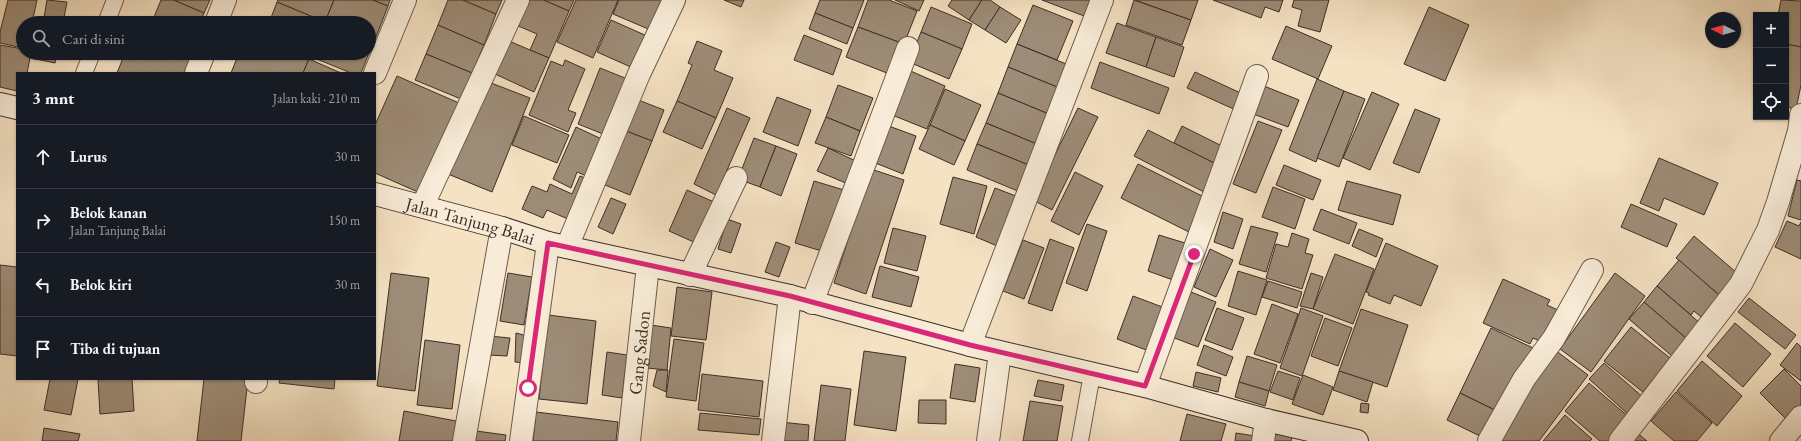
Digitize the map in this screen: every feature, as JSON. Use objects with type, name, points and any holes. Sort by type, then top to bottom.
[{"type":"street","points":[[218,16],[224,0]]},
{"type":"street","points":[[375,72],[405,0]]},
{"type":"street","points":[[423,205],[518,0]]},
{"type":"street","points":[[521,441],[557,245],[674,0]]},
{"type":"street","points":[[970,345],[1102,0]]},
{"type":"street","points":[[812,303],[908,48]]},
{"type":"street","points":[[196,72],[201,60]]},
{"type":"street","points":[[1145,386],[1257,76]]},
{"type":"street","points":[[0,104],[16,108]]},
{"type":"street","points":[[1620,441],[1741,284],[1768,230],[1778,202],[1798,131],[1801,114]]},
{"type":"street","points":[[690,275],[736,178]]},
{"type":"street","name":"Jalan Tanjung Balai","points":[[376,194],[423,205],[557,245],[790,296],[1000,353],[1145,386],[1264,431],[1357,441]]},
{"type":"street","points":[[464,441],[502,228]]},
{"type":"street","name":"Gang Sadon","points":[[629,441],[648,265]]},
{"type":"street","points":[[1489,441],[1524,379],[1554,338],[1592,270]]},
{"type":"street","points":[[773,441],[790,296]]},
{"type":"street","points":[[988,441],[1000,353]]},
{"type":"street","points":[[1782,441],[1801,417]]},
{"type":"lane","points":[[109,16],[116,0]]},
{"type":"lane","points":[[84,72],[89,60]]},
{"type":"lane","points":[[1080,441],[1092,374]]},
{"type":"building","points":[[8,0],[37,0],[34,16],[16,16],[16,46],[0,43],[0,32]]},
{"type":"building","points":[[47,0],[67,2],[64,16],[44,16]]},
{"type":"building","points":[[161,0],[174,0],[204,13],[203,16],[154,16]]},
{"type":"building","points":[[174,0],[210,0],[204,13]]},
{"type":"building","points":[[278,0],[334,0],[327,16],[311,16],[277,2]]},
{"type":"building","points":[[334,0],[373,0],[388,6],[376,37],[376,16],[327,16]]},
{"type":"building","points":[[373,0],[390,0],[388,6]]},
{"type":"building","points":[[448,0],[463,0],[496,14],[484,45],[438,25]]},
{"type":"building","points":[[463,0],[502,0],[496,14]]},
{"type":"building","points":[[527,0],[544,0],[569,11],[549,58],[530,50],[537,34],[516,25]]},
{"type":"building","points":[[544,0],[574,0],[569,11]]},
{"type":"building","points":[[576,0],[618,0],[593,58],[557,42]]},
{"type":"building","points":[[619,0],[665,0],[653,31],[613,14]]},
{"type":"building","points":[[724,0],[744,0],[741,7]]},
{"type":"building","points":[[820,0],[864,0],[853,28],[815,13]]},
{"type":"building","points":[[868,0],[889,0],[917,11],[904,44],[858,27]]},
{"type":"building","points":[[895,0],[924,0],[919,11]]},
{"type":"building","points":[[952,0],[982,0],[969,20],[948,6]]},
{"type":"building","points":[[982,0],[990,0],[1000,7],[985,30],[969,20]]},
{"type":"building","points":[[1042,0],[1100,0],[1092,19]]},
{"type":"building","points":[[1134,0],[1191,20],[1182,45],[1126,25]]},
{"type":"building","points":[[1135,0],[1198,0],[1191,20]]},
{"type":"building","points":[[1213,0],[1283,0],[1279,12],[1265,7],[1261,18]]},
{"type":"building","points":[[1294,0],[1329,0],[1320,32],[1298,26],[1302,10],[1292,7]]},
{"type":"building","points":[[1781,0],[1801,1],[1801,47],[1789,45],[1789,12],[1779,12]]},
{"type":"building","points":[[277,2],[311,16],[272,16]]},
{"type":"building","points":[[1033,5],[1073,21],[1057,60],[1017,44]]},
{"type":"building","points":[[931,7],[972,24],[962,49],[921,32]]},
{"type":"building","points":[[1000,7],[1021,20],[1006,43],[985,30]]},
{"type":"building","points":[[1429,7],[1469,25],[1445,81],[1404,64]]},
{"type":"building","points":[[815,13],[853,28],[847,44],[809,29]]},
{"type":"building","points":[[611,20],[647,36],[633,68],[597,52]]},
{"type":"building","points":[[1117,23],[1156,37],[1146,67],[1106,53]]},
{"type":"building","points":[[438,25],[484,45],[472,73],[426,54]]},
{"type":"building","points":[[1286,26],[1332,46],[1318,79],[1272,59]]},
{"type":"building","points":[[858,27],[904,44],[892,75],[846,57]]},
{"type":"building","points":[[921,32],[962,49],[949,79],[909,62]]},
{"type":"building","points":[[804,35],[842,50],[833,75],[794,60]]},
{"type":"building","points":[[1156,37],[1184,47],[1174,77],[1146,67]]},
{"type":"building","points":[[509,41],[549,58],[534,92],[495,74]]},
{"type":"building","points":[[697,41],[722,51],[714,70],[733,78],[716,118],[677,101],[692,65],[688,63]]},
{"type":"building","points":[[1017,44],[1076,68],[1067,91],[1008,67]]},
{"type":"building","points":[[0,45],[16,48],[16,60],[30,60],[27,72],[16,72],[16,91],[0,87]]},
{"type":"building","points":[[1789,45],[1801,47],[1801,85],[1796,109],[1789,108]]},
{"type":"building","points":[[426,54],[472,73],[461,99],[415,80]]},
{"type":"building","points":[[41,60],[56,60],[55,63]]},
{"type":"building","points":[[122,60],[191,60],[185,72],[117,72]]},
{"type":"building","points":[[236,60],[309,60],[303,72],[231,72]]},
{"type":"building","points":[[309,60],[311,60],[339,72],[303,72]]},
{"type":"building","points":[[319,60],[366,60],[361,72],[349,72]]},
{"type":"building","points":[[565,60],[585,69],[568,110],[576,113],[568,132],[529,115],[551,61],[563,66]]},
{"type":"building","points":[[1100,62],[1169,88],[1159,114],[1091,88]]},
{"type":"building","points":[[1008,67],[1067,91],[1056,117],[998,93]]},
{"type":"building","points":[[600,68],[630,80],[608,136],[578,124]]},
{"type":"building","points":[[906,69],[945,86],[927,129],[887,113]]},
{"type":"building","points":[[1195,72],[1245,95],[1238,111],[1187,88]]},
{"type":"building","points":[[397,76],[459,103],[420,193],[376,173],[376,123]]},
{"type":"building","points":[[1317,79],[1344,91],[1316,162],[1289,150]]},
{"type":"building","points":[[486,81],[530,98],[492,192],[448,174]]},
{"type":"building","points":[[1259,84],[1299,100],[1288,127],[1248,112]]},
{"type":"building","points":[[838,85],[873,98],[860,131],[826,117]]},
{"type":"building","points":[[945,89],[981,105],[965,141],[930,125]]},
{"type":"building","points":[[1344,91],[1365,99],[1339,167],[1317,158]]},
{"type":"building","points":[[1372,92],[1399,104],[1370,170],[1343,158]]},
{"type":"building","points":[[998,93],[1056,117],[1044,147],[986,123]]},
{"type":"building","points":[[777,97],[811,110],[798,146],[763,132]]},
{"type":"building","points":[[633,98],[664,110],[652,141],[621,129]]},
{"type":"building","points":[[677,101],[716,118],[702,149],[663,132]]},
{"type":"building","points":[[727,108],[750,118],[716,195],[694,184]]},
{"type":"building","points":[[1078,108],[1098,117],[1052,210],[1033,200]]},
{"type":"building","points":[[1415,109],[1440,119],[1419,173],[1393,163]]},
{"type":"building","points":[[524,116],[569,135],[557,163],[512,145]]},
{"type":"building","points":[[826,117],[860,131],[851,156],[815,143]]},
{"type":"building","points":[[1258,121],[1282,130],[1256,193],[1233,184]]},
{"type":"building","points":[[986,123],[1044,147],[1036,168],[977,144]]},
{"type":"building","points":[[886,125],[916,136],[903,174],[873,162]]},
{"type":"building","points":[[930,125],[965,141],[954,165],[919,149]]},
{"type":"building","points":[[1182,126],[1228,149],[1220,166],[1174,143]]},
{"type":"building","points":[[576,127],[608,142],[591,178],[577,172],[571,188],[553,179]]},
{"type":"building","points":[[621,129],[652,141],[630,195],[600,183]]},
{"type":"building","points":[[1148,130],[1220,166],[1206,193],[1134,156]]},
{"type":"building","points":[[754,138],[776,146],[760,187],[738,179]]},
{"type":"building","points":[[977,144],[1036,168],[1025,194],[967,170]]},
{"type":"building","points":[[776,146],[797,154],[781,196],[760,187]]},
{"type":"building","points":[[828,148],[858,162],[848,184],[817,171]]},
{"type":"building","points":[[1659,158],[1718,183],[1704,215],[1664,198],[1659,211],[1640,203]]},
{"type":"building","points":[[1138,164],[1206,198],[1189,232],[1121,198]]},
{"type":"building","points":[[1284,165],[1321,180],[1313,200],[1276,185]]},
{"type":"building","points":[[871,169],[904,180],[866,294],[834,283]]},
{"type":"building","points":[[1075,172],[1103,186],[1079,235],[1051,221]]},
{"type":"building","points":[[580,176],[592,181],[575,222],[547,210],[543,218],[522,209],[532,186],[547,192],[550,184],[572,194]]},
{"type":"building","points":[[953,177],[987,186],[974,234],[940,224]]},
{"type":"building","points":[[1797,180],[1801,181],[1801,220],[1788,216]]},
{"type":"building","points":[[814,181],[844,190],[825,252],[795,243]]},
{"type":"building","points":[[1347,181],[1401,195],[1393,225],[1338,210]]},
{"type":"building","points":[[1273,187],[1305,199],[1295,229],[1262,217]]},
{"type":"building","points":[[995,188],[1021,198],[1002,248],[976,237]]},
{"type":"building","points":[[687,190],[714,202],[696,243],[669,231]]},
{"type":"building","points":[[611,198],[626,204],[613,234],[598,227]]},
{"type":"building","points":[[1631,204],[1677,224],[1667,247],[1621,227]]},
{"type":"building","points":[[1321,209],[1357,223],[1349,244],[1313,230]]},
{"type":"building","points":[[1223,212],[1243,219],[1233,249],[1214,242]]},
{"type":"building","points":[[727,219],[741,224],[731,253],[718,249]]},
{"type":"building","points":[[1787,221],[1799,226],[1801,222],[1801,259],[1775,247]]},
{"type":"building","points":[[1087,224],[1107,231],[1087,291],[1066,283]]},
{"type":"building","points":[[1251,226],[1278,233],[1266,272],[1239,264]]},
{"type":"building","points":[[893,228],[926,236],[917,271],[884,263]]},
{"type":"building","points":[[1359,229],[1383,239],[1376,257],[1352,246]]},
{"type":"building","points":[[1292,233],[1309,239],[1305,253],[1313,255],[1302,289],[1266,278],[1276,244],[1288,247]]},
{"type":"building","points":[[1159,235],[1185,243],[1173,280],[1148,271]]},
{"type":"building","points":[[1694,236],[1737,273],[1725,300],[1676,258]]},
{"type":"building","points":[[1050,239],[1074,248],[1052,311],[1028,303]]},
{"type":"building","points":[[1023,240],[1044,248],[1024,299],[1003,291]]},
{"type":"building","points":[[776,242],[790,247],[779,277],[765,272]]},
{"type":"building","points":[[1386,243],[1438,266],[1421,306],[1394,295],[1390,304],[1368,295],[1369,293],[1366,292]]},
{"type":"building","points":[[1210,249],[1233,260],[1216,297],[1194,287]]},
{"type":"building","points":[[1335,254],[1374,269],[1353,324],[1313,309]]},
{"type":"building","points":[[1679,260],[1719,295],[1701,317],[1694,311],[1691,315],[1657,286]]},
{"type":"building","points":[[0,265],[16,267],[16,356],[0,354]]},
{"type":"building","points":[[880,266],[919,277],[911,307],[872,297]]},
{"type":"building","points":[[1238,271],[1267,280],[1256,315],[1228,306]]},
{"type":"building","points":[[391,273],[429,278],[415,391],[377,386]]},
{"type":"building","points":[[508,273],[532,277],[524,325],[500,321]]},
{"type":"building","points":[[1311,273],[1323,277],[1313,309],[1300,306]]},
{"type":"building","points":[[1615,273],[1645,296],[1591,372],[1560,349]]},
{"type":"building","points":[[1503,279],[1550,300],[1547,305],[1562,312],[1548,345],[1533,338],[1530,344],[1483,323]]},
{"type":"building","points":[[1268,281],[1302,292],[1297,308],[1262,297]]},
{"type":"building","points":[[1657,286],[1701,324],[1687,339],[1644,302]]},
{"type":"building","points":[[677,287],[712,292],[706,340],[671,336]]},
{"type":"building","points":[[1191,292],[1216,302],[1198,347],[1172,337]]},
{"type":"building","points":[[1133,296],[1165,308],[1149,351],[1117,339]]},
{"type":"building","points":[[1749,298],[1796,335],[1785,349],[1738,312]]},
{"type":"building","points":[[1644,302],[1687,339],[1673,357],[1629,319]]},
{"type":"building","points":[[1272,304],[1298,314],[1280,363],[1254,354]]},
{"type":"building","points":[[1217,308],[1244,318],[1232,350],[1205,340]]},
{"type":"building","points":[[1301,308],[1323,316],[1302,376],[1280,368]]},
{"type":"building","points":[[1361,309],[1408,325],[1387,387],[1339,371]]},
{"type":"building","points":[[548,315],[596,321],[587,404],[539,399]]},
{"type":"building","points":[[1325,318],[1352,328],[1338,366],[1311,356]]},
{"type":"building","points":[[1735,323],[1771,354],[1743,387],[1707,356]]},
{"type":"building","points":[[651,325],[671,328],[667,370],[647,368]]},
{"type":"building","points":[[1631,327],[1670,358],[1643,392],[1604,361]]},
{"type":"building","points":[[1491,328],[1533,348],[1501,413],[1460,393]]},
{"type":"building","points":[[516,333],[527,336],[527,363],[515,362]]},
{"type":"building","points":[[489,336],[510,338],[507,356],[488,355]]},
{"type":"building","points":[[674,339],[704,343],[696,401],[666,397]]},
{"type":"building","points":[[425,340],[460,345],[452,409],[417,405]]},
{"type":"building","points":[[1797,343],[1801,347],[1801,381],[1780,365]]},
{"type":"building","points":[[1204,345],[1233,357],[1226,376],[1197,365]]},
{"type":"building","points":[[1555,350],[1588,375],[1539,441],[1500,441],[1493,435]]},
{"type":"building","points":[[864,351],[906,357],[896,431],[854,425]]},
{"type":"building","points":[[607,352],[627,355],[622,398],[602,395]]},
{"type":"building","points":[[1247,356],[1277,365],[1269,391],[1239,382]]},
{"type":"building","points":[[1702,361],[1742,396],[1717,426],[1677,391]]},
{"type":"building","points":[[1604,363],[1645,399],[1630,416],[1589,379]]},
{"type":"building","points":[[955,364],[980,368],[975,402],[950,398]]},
{"type":"building","points":[[1784,369],[1801,386],[1801,405],[1787,420],[1760,393]]},
{"type":"building","points":[[657,370],[668,370],[666,392],[653,386]]},
{"type":"building","points":[[1278,371],[1300,378],[1293,400],[1270,392]]},
{"type":"building","points":[[1339,371],[1373,382],[1367,402],[1333,390]]},
{"type":"building","points":[[1196,372],[1221,378],[1218,392],[1193,386]]},
{"type":"building","points":[[702,374],[763,381],[759,417],[698,410]]},
{"type":"building","points":[[1303,375],[1333,387],[1323,415],[1292,404]]},
{"type":"building","points":[[50,380],[78,380],[71,415],[44,410]]},
{"type":"building","points":[[98,380],[132,380],[134,411],[100,414]]},
{"type":"building","points":[[204,380],[248,380],[241,441],[197,441]]},
{"type":"building","points":[[280,380],[335,380],[334,389],[279,383]]},
{"type":"building","points":[[1038,380],[1064,385],[1061,401],[1034,396]]},
{"type":"building","points":[[1239,382],[1269,391],[1265,406],[1235,397]]},
{"type":"building","points":[[1589,383],[1630,418],[1610,441],[1600,441],[1565,411]]},
{"type":"building","points":[[821,385],[851,389],[845,441],[814,441]]},
{"type":"building","points":[[1676,392],[1712,423],[1697,441],[1674,441],[1651,421]]},
{"type":"building","points":[[1460,393],[1501,413],[1488,440],[1447,420]]},
{"type":"building","points":[[919,400],[946,400],[946,424],[918,423]]},
{"type":"building","points":[[1030,401],[1063,406],[1057,441],[1023,441]]},
{"type":"building","points":[[1361,403],[1369,404],[1368,413],[1360,412]]},
{"type":"building","points":[[404,411],[461,422],[459,441],[399,441]]},
{"type":"building","points":[[536,412],[618,422],[616,441],[533,441]]},
{"type":"building","points":[[700,413],[761,419],[759,435],[698,430]]},
{"type":"building","points":[[1187,414],[1226,424],[1221,441],[1180,441]]},
{"type":"building","points":[[1565,415],[1592,439],[1590,441],[1543,441]]},
{"type":"building","points":[[780,422],[809,425],[808,441],[778,441]]},
{"type":"building","points":[[44,428],[80,434],[78,441],[42,441]]},
{"type":"building","points":[[476,431],[506,435],[505,441],[475,441]]},
{"type":"building","points":[[1635,431],[1647,441],[1627,441]]},
{"type":"building","points":[[1236,433],[1255,436],[1254,441],[1235,441]]},
{"type":"building","points":[[1271,433],[1292,437],[1291,441],[1270,441]]},
{"type":"route","points":[[528,388],[548,243],[790,296],[970,345],[1145,386],[1194,254]]}]
